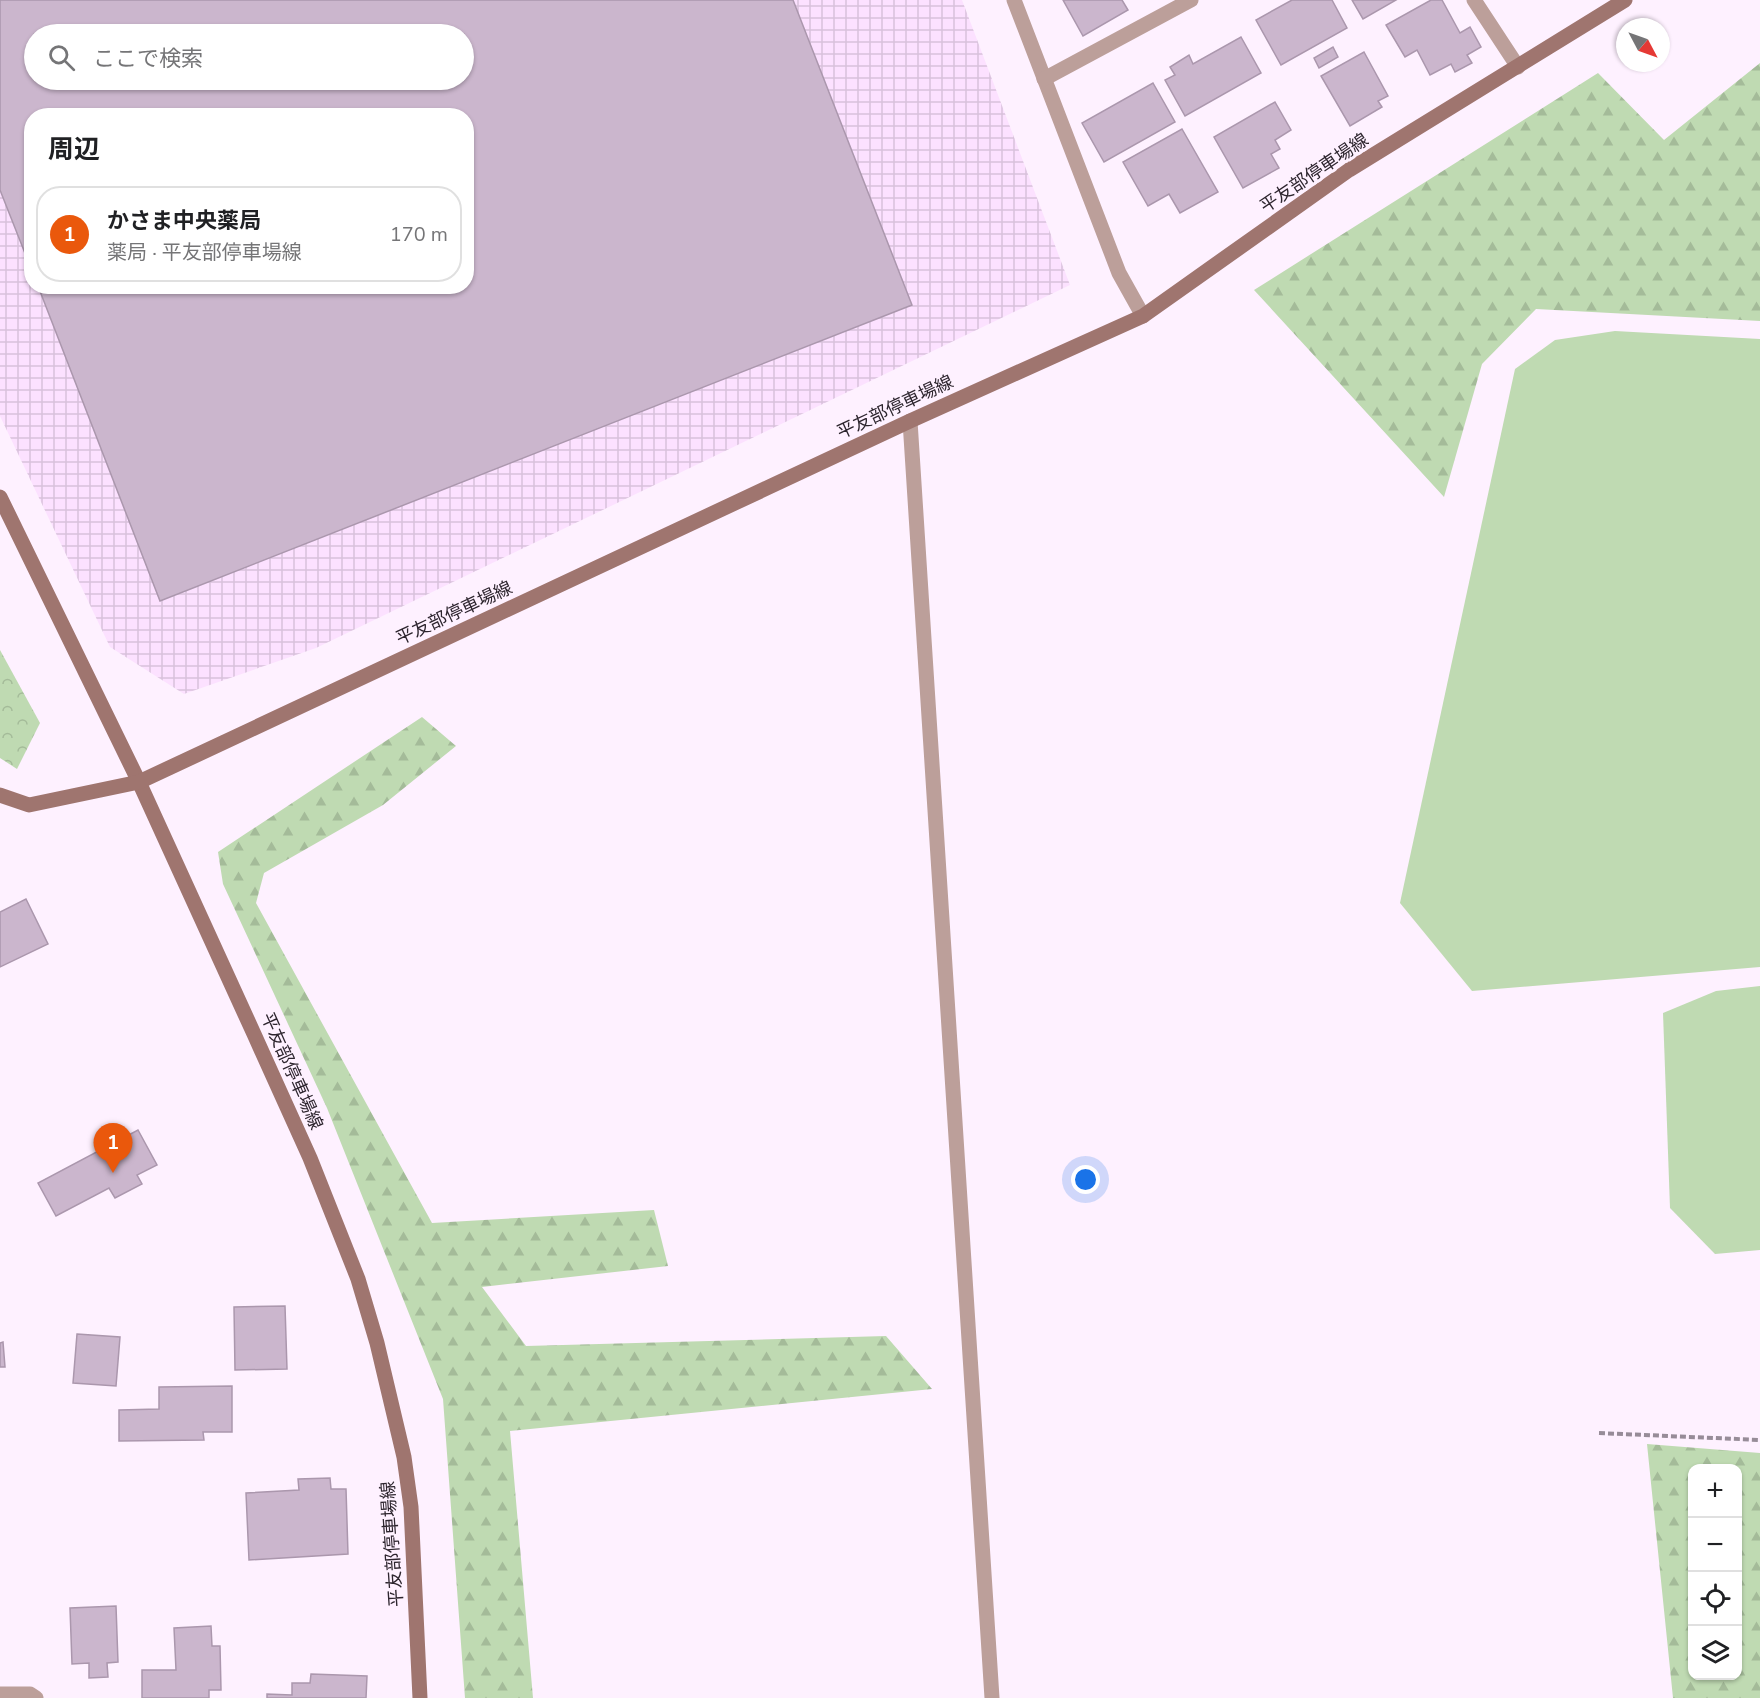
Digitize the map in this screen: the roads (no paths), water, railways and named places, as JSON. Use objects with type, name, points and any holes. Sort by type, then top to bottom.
[{"type":"main road","name":"平友部停車場線","points":[[420,1698],[411,1507],[404,1457],[371,1321],[358,1279],[310,1158],[139,783],[910,421],[1143,316],[1349,170],[1624,0]]},
{"type":"main road","points":[[0,497],[139,783],[29,805],[0,795]]},
{"type":"street","points":[[1014,0],[1119,273],[1143,316]]},
{"type":"street","points":[[1044,79],[1191,0]]},
{"type":"street","points":[[1474,0],[1518,67]]},
{"type":"street","points":[[910,421],[992,1698]]},
{"type":"street","points":[[0,1694],[30,1694],[36,1698]]},
{"type":"place","name":"かさま中央薬局","points":[[113,1173]]}]
